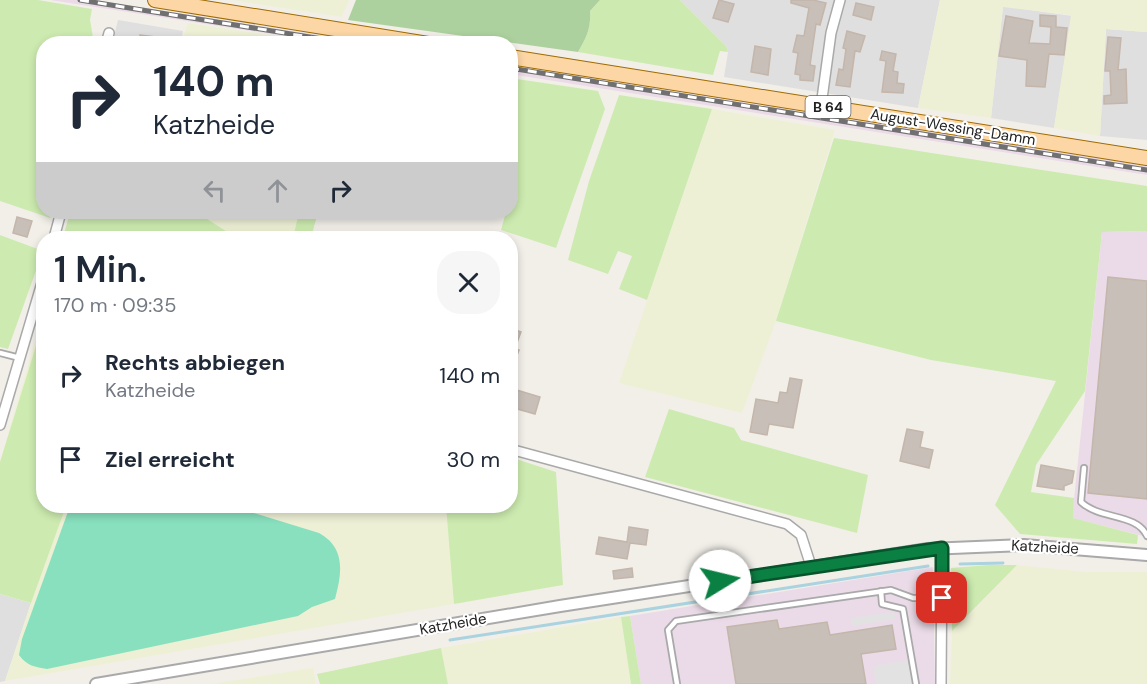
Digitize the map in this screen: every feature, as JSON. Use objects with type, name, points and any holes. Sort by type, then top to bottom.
[{"type":"main road","points":[[155,0],[378,36]]},
{"type":"main road","name":"August-Wessing-Damm","points":[[518,58],[1147,158]]},
{"type":"street","points":[[821,106],[831,33],[840,0]]},
{"type":"street","points":[[0,424],[36,303]]},
{"type":"street","points":[[518,451],[787,524],[801,535],[811,566]]},
{"type":"street","name":"Katzheide","points":[[96,684],[811,566],[942,548],[1024,545],[1147,555]]},
{"type":"street","points":[[941,684],[942,548]]},
{"type":"lane","points":[[0,353],[20,358]]},
{"type":"lane","points":[[1084,468],[1081,502],[1097,514],[1137,523],[1147,536]]},
{"type":"lane","points":[[677,684],[668,630],[676,621],[891,590],[913,598],[942,598]]},
{"type":"lane","points":[[881,591],[882,604],[903,609],[916,684]]},
{"type":"shaded area","points":[[50,0],[95,0],[324,36],[284,36]]},
{"type":"shaded area","points":[[680,0],[940,0],[918,108],[724,77],[728,52],[726,46]]},
{"type":"shaded area","points":[[1003,6],[1072,16],[1054,128],[991,118]]},
{"type":"shaded area","points":[[118,20],[183,31],[182,36],[114,36]]},
{"type":"shaded area","points":[[1106,29],[1147,32],[1147,140],[1100,136]]},
{"type":"shaded area","points":[[518,67],[1147,166],[1147,175],[518,75]]},
{"type":"shaded area","points":[[1147,231],[1147,537],[1072,518],[1102,232]]},
{"type":"shaded area","points":[[933,567],[935,684],[641,684],[630,616]]},
{"type":"shaded area","points":[[0,594],[31,603],[5,681],[0,682]]},
{"type":"shaded area","points":[[894,612],[895,619],[852,626],[851,618]]},
{"type":"shaded area","points":[[909,660],[912,684],[876,684],[873,666]]},
{"type":"green space","points":[[0,0],[38,0],[92,9],[90,20],[93,36],[36,36],[36,213],[0,201]]},
{"type":"green space","points":[[231,0],[349,0],[342,17]]},
{"type":"green space","points":[[356,0],[600,0],[590,11],[588,32],[578,52],[518,44],[518,36],[463,36],[348,20]]},
{"type":"green space","points":[[600,0],[680,0],[726,46],[728,52],[720,51],[713,75],[578,52],[588,32],[590,11]]},
{"type":"green space","points":[[940,0],[1147,0],[1147,32],[1106,29],[1100,136],[1054,128],[1071,15],[1003,7],[991,118],[918,108]]},
{"type":"green space","points":[[188,23],[276,36],[183,36]]},
{"type":"green space","points":[[518,79],[598,91],[605,109],[556,248],[518,236],[518,231],[501,230],[504,219],[518,219]]},
{"type":"green space","points":[[619,95],[712,109],[647,300],[619,289],[632,256],[618,251],[608,274],[568,260],[589,181]]},
{"type":"green space","points":[[712,109],[835,130],[776,321],[742,413],[619,383]]},
{"type":"green space","points":[[834,138],[1147,186],[1147,231],[1102,232],[1085,391],[1036,465],[1031,492],[1074,498],[1073,518],[1138,535],[1137,544],[1020,534],[995,505],[1056,381],[931,360],[776,321]]},
{"type":"green space","points":[[68,219],[207,219],[226,231],[65,231]]},
{"type":"green space","points":[[207,219],[297,219],[295,231],[226,231]]},
{"type":"green space","points":[[297,219],[316,219],[313,231],[295,231]]},
{"type":"green space","points":[[0,235],[36,248],[36,271],[8,349],[0,347]]},
{"type":"green space","points":[[36,338],[36,513],[447,513],[454,604],[5,681],[31,603],[0,594],[0,462]]},
{"type":"green space","points":[[36,346],[36,513],[63,513],[31,603],[0,594],[0,462]]},
{"type":"green space","points":[[669,409],[734,428],[741,440],[868,475],[857,533],[645,477]]},
{"type":"green space","points":[[518,460],[556,472],[563,585],[454,604],[447,513],[518,513]]},
{"type":"green space","points":[[67,513],[254,513],[319,533],[328,539],[338,554],[340,571],[335,599],[312,607],[298,616],[47,669],[25,662],[19,655],[22,639]]},
{"type":"green space","points":[[1017,565],[1087,572],[1147,572],[1147,684],[950,684],[952,631]]},
{"type":"green space","points":[[1017,565],[952,631],[951,568]]},
{"type":"green space","points":[[630,616],[641,684],[631,684],[621,617]]},
{"type":"green space","points":[[621,617],[631,684],[448,684],[441,648]]},
{"type":"green space","points":[[441,648],[448,684],[320,684],[317,674]]},
{"type":"green space","points":[[313,668],[316,684],[211,684]]},
{"type":"building","points":[[719,0],[734,4],[728,22],[713,18]]},
{"type":"building","points":[[791,0],[813,0],[826,3],[820,25],[816,24],[810,65],[815,66],[813,81],[800,80],[800,75],[795,74],[798,53],[793,52],[797,35],[804,36],[809,8],[791,3]]},
{"type":"building","points":[[856,3],[874,7],[871,20],[853,15]]},
{"type":"building","points":[[1040,15],[1056,16],[1056,27],[1067,28],[1064,55],[1049,54],[1045,87],[1026,86],[1027,60],[999,56],[1006,16],[1033,21],[1029,43],[1050,44],[1051,27],[1040,26]]},
{"type":"building","points":[[847,31],[865,36],[860,52],[855,51],[850,87],[836,85],[839,69],[843,70],[846,49],[843,48]]},
{"type":"building","points":[[1108,37],[1121,38],[1118,70],[1126,69],[1127,103],[1104,104],[1104,96],[1111,95],[1110,71],[1105,71]]},
{"type":"building","points":[[755,46],[771,49],[768,75],[751,72]]},
{"type":"building","points":[[882,51],[896,54],[893,71],[898,72],[897,83],[904,84],[903,93],[882,92],[886,61],[880,60]]},
{"type":"building","points":[[17,217],[32,221],[27,237],[13,233]]},
{"type":"building","points":[[1108,277],[1147,281],[1147,499],[1088,493]]},
{"type":"building","points":[[790,378],[802,380],[793,428],[769,424],[767,435],[750,432],[756,399],[778,403],[780,392],[787,393]]},
{"type":"building","points":[[518,390],[540,397],[535,414],[518,409]]},
{"type":"building","points":[[907,429],[923,432],[920,447],[933,450],[929,468],[900,461]]},
{"type":"building","points":[[1041,465],[1074,471],[1072,483],[1064,486],[1064,490],[1037,486]]},
{"type":"building","points":[[629,527],[648,530],[646,545],[630,543],[627,559],[596,554],[599,537],[627,542]]},
{"type":"building","points":[[632,568],[633,577],[614,579],[613,571]]},
{"type":"building","points":[[777,620],[779,629],[827,622],[830,635],[892,625],[896,649],[861,654],[866,684],[736,684],[727,627]]},
{"type":"waterway","points":[[960,564],[1003,563]]},
{"type":"waterway","points":[[450,640],[928,566]]},
{"type":"railway","points":[[80,0],[303,36]]},
{"type":"railway","points":[[518,69],[1147,170]]},
{"type":"route","points":[[720,581],[942,548],[942,598]]}]
